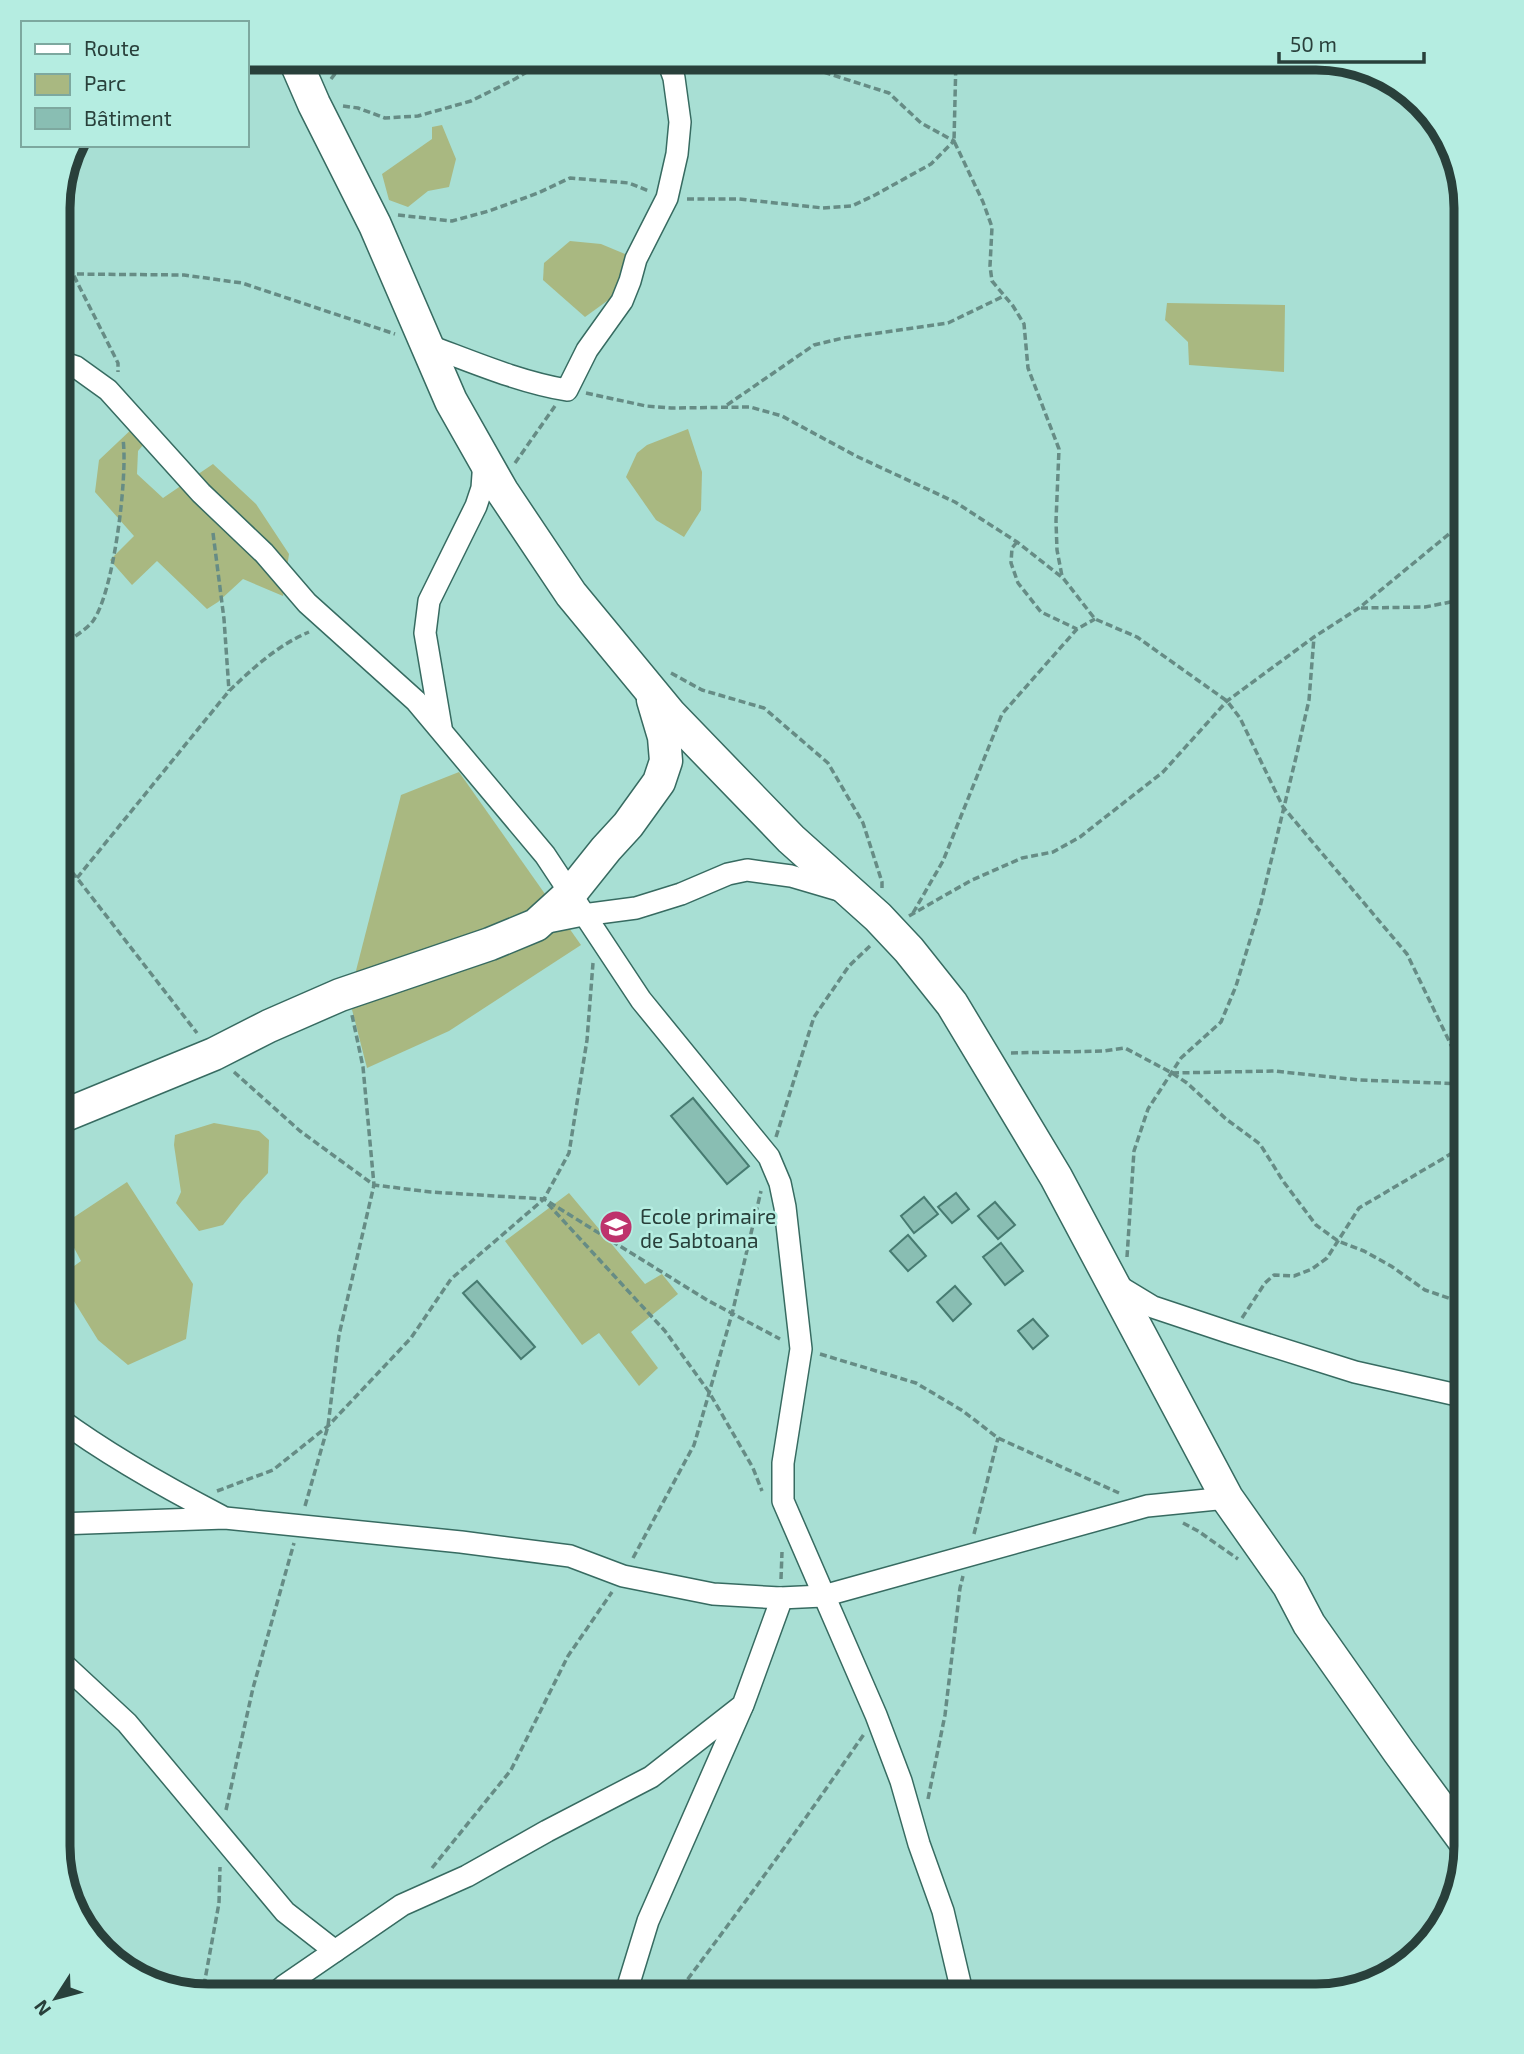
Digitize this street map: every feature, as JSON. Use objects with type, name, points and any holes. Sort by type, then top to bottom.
[{"type":"street","points":[[299,70],[374,225],[451,401],[491,471],[570,594],[659,681],[670,714],[790,839],[849,893],[897,927],[952,1004],[1120,1286],[1227,1498],[1289,1586],[1309,1624],[1454,1827]]},
{"type":"street","points":[[427,345],[513,376],[567,390],[583,356],[622,301],[636,259],[667,198],[677,154],[680,122],[671,70]]},
{"type":"street","points":[[70,365],[108,390],[201,493],[264,552],[307,603],[416,701],[441,729],[545,855],[641,1000],[769,1157],[780,1183],[785,1207],[801,1349],[783,1463],[782,1501],[876,1715],[901,1781],[919,1844],[943,1911],[960,1984]]},
{"type":"street","points":[[441,729],[425,633],[429,601],[491,471]]},
{"type":"street","points":[[583,913],[628,825],[659,782],[666,761],[659,681]]},
{"type":"street","points":[[70,1113],[214,1054],[268,1026],[340,995],[490,944],[536,925],[583,913],[636,908],[681,894],[728,874],[747,870],[791,876],[849,893]]},
{"type":"street","points":[[1120,1286],[1153,1307],[1231,1333],[1355,1372],[1454,1395]]},
{"type":"street","points":[[1442,1393],[1454,1390]]},
{"type":"street","points":[[70,1427],[188,1499],[225,1518]]},
{"type":"street","points":[[70,1524],[225,1518],[299,1525],[570,1556],[624,1576],[713,1594],[780,1598],[823,1595],[1147,1506],[1227,1498]]},
{"type":"street","points":[[629,1984],[648,1921],[743,1705],[780,1598]]},
{"type":"street","points":[[70,1670],[127,1723],[285,1912],[335,1951]]},
{"type":"street","points":[[289,1984],[402,1905],[467,1876],[651,1777],[743,1705]]},
{"type":"path","points":[[314,104],[358,108],[385,118],[418,116],[471,101],[530,70]]},
{"type":"path","points":[[817,70],[889,93],[921,123],[954,141]]},
{"type":"path","points":[[956,70],[954,141],[992,227],[992,281],[1024,324],[1028,368],[1059,449],[1056,521],[1057,550],[1063,578]]},
{"type":"path","points":[[70,269],[118,363],[119,403],[125,453],[124,495],[103,601],[92,622],[70,639]]},
{"type":"path","points":[[72,274],[184,275],[243,283],[427,345]]},
{"type":"path","points":[[725,406],[814,345],[843,338],[948,323],[1004,296]]},
{"type":"path","points":[[491,471],[514,464],[567,390],[646,406],[759,408],[782,416],[856,456],[955,502],[1017,542],[1063,578],[1095,619],[1136,637],[1227,701],[1240,718],[1283,807],[1408,954],[1454,1051]]},
{"type":"path","points":[[201,493],[214,538],[229,691]]},
{"type":"path","points":[[427,1874],[510,1770],[568,1656],[624,1576],[694,1445],[732,1314],[769,1157],[814,1017],[849,966],[897,927],[970,881],[1021,858],[1053,852],[1080,837],[1163,772],[1227,701],[1314,637],[1359,608],[1454,530]]},
{"type":"path","points":[[1017,542],[1012,548],[1011,563],[1018,583],[1041,612],[1077,629]]},
{"type":"path","points":[[1359,608],[1425,607],[1454,601]]},
{"type":"path","points":[[897,927],[943,861],[1002,714],[1077,629],[1095,619]]},
{"type":"path","points":[[77,878],[229,691],[275,651],[331,624]]},
{"type":"path","points":[[1120,1286],[1134,1151],[1148,1109],[1181,1058],[1221,1022],[1236,986],[1260,907],[1308,701],[1314,637]]},
{"type":"path","points":[[659,681],[764,708],[828,763],[863,823],[897,927]]},
{"type":"path","points":[[70,870],[214,1054],[300,1131],[374,1185],[431,1192],[544,1199],[732,1314],[801,1349],[916,1383],[963,1411],[998,1438],[1198,1531],[1241,1560]]},
{"type":"path","points":[[188,1499],[230,1487],[273,1470],[328,1426],[411,1338],[451,1279],[544,1199],[569,1153],[587,1040],[583,913]]},
{"type":"path","points":[[204,1984],[219,1903],[221,1835],[253,1688],[328,1426],[339,1335],[374,1185],[363,1067],[349,1002],[340,995]]},
{"type":"path","points":[[982,1053],[1103,1051],[1125,1048],[1187,1083],[1226,1119],[1260,1144],[1283,1181],[1316,1225],[1338,1241],[1391,1266],[1425,1290],[1454,1300]]},
{"type":"path","points":[[1172,1073],[1274,1071],[1359,1080],[1454,1084]]},
{"type":"path","points":[[1231,1333],[1265,1283],[1274,1275],[1294,1276],[1312,1269],[1327,1258],[1359,1208],[1454,1152]]},
{"type":"path","points":[[544,1199],[665,1331],[709,1392],[753,1468],[763,1493]]},
{"type":"path","points":[[926,1805],[945,1715],[960,1588],[998,1438]]},
{"type":"path","points":[[684,1984],[820,1799],[876,1715]]},
{"type":"green space","points":[[442,125],[456,159],[449,187],[428,191],[408,207],[389,200],[382,174],[432,139],[432,127]]},
{"type":"green space","points":[[570,241],[601,244],[625,254],[626,263],[614,296],[585,317],[543,280],[544,263]]},
{"type":"green space","points":[[1167,303],[1285,305],[1284,372],[1189,365],[1188,342],[1165,320]]},
{"type":"green space","points":[[136,425],[148,439],[138,451],[137,474],[163,498],[213,464],[256,504],[289,554],[283,596],[243,579],[207,609],[157,561],[132,585],[110,560],[134,536],[95,492],[99,460]]},
{"type":"green space","points":[[688,429],[702,472],[701,510],[684,537],[656,520],[626,477],[637,453],[647,445]]},
{"type":"green space","points":[[459,772],[581,945],[449,1031],[367,1068],[349,998],[401,795]]},
{"type":"green space","points":[[214,1123],[259,1131],[269,1140],[268,1173],[223,1225],[199,1231],[176,1203],[181,1192],[175,1135]]},
{"type":"green space","points":[[127,1182],[193,1284],[186,1339],[128,1365],[98,1340],[70,1295],[70,1269],[81,1261],[70,1240],[70,1220]]},
{"type":"green space","points":[[569,1193],[645,1284],[662,1274],[678,1294],[631,1332],[658,1368],[639,1386],[599,1333],[582,1345],[505,1241]]},
{"type":"building","points":[[693,1098],[749,1166],[727,1184],[671,1116]]},
{"type":"building","points":[[956,1193],[969,1209],[952,1223],[938,1207]]},
{"type":"building","points":[[924,1197],[938,1214],[914,1233],[901,1216]]},
{"type":"building","points":[[995,1202],[1015,1225],[998,1239],[978,1216]]},
{"type":"building","points":[[908,1235],[926,1256],[908,1271],[890,1251]]},
{"type":"building","points":[[1001,1243],[1023,1271],[1005,1285],[983,1257]]},
{"type":"building","points":[[477,1281],[535,1347],[521,1359],[463,1293]]},
{"type":"building","points":[[955,1286],[971,1304],[953,1321],[937,1302]]},
{"type":"building","points":[[1033,1319],[1048,1336],[1033,1349],[1018,1331]]},
{"type":"place","name":"Ecole primaire de Sabtoana","points":[[616,1227]]}]
